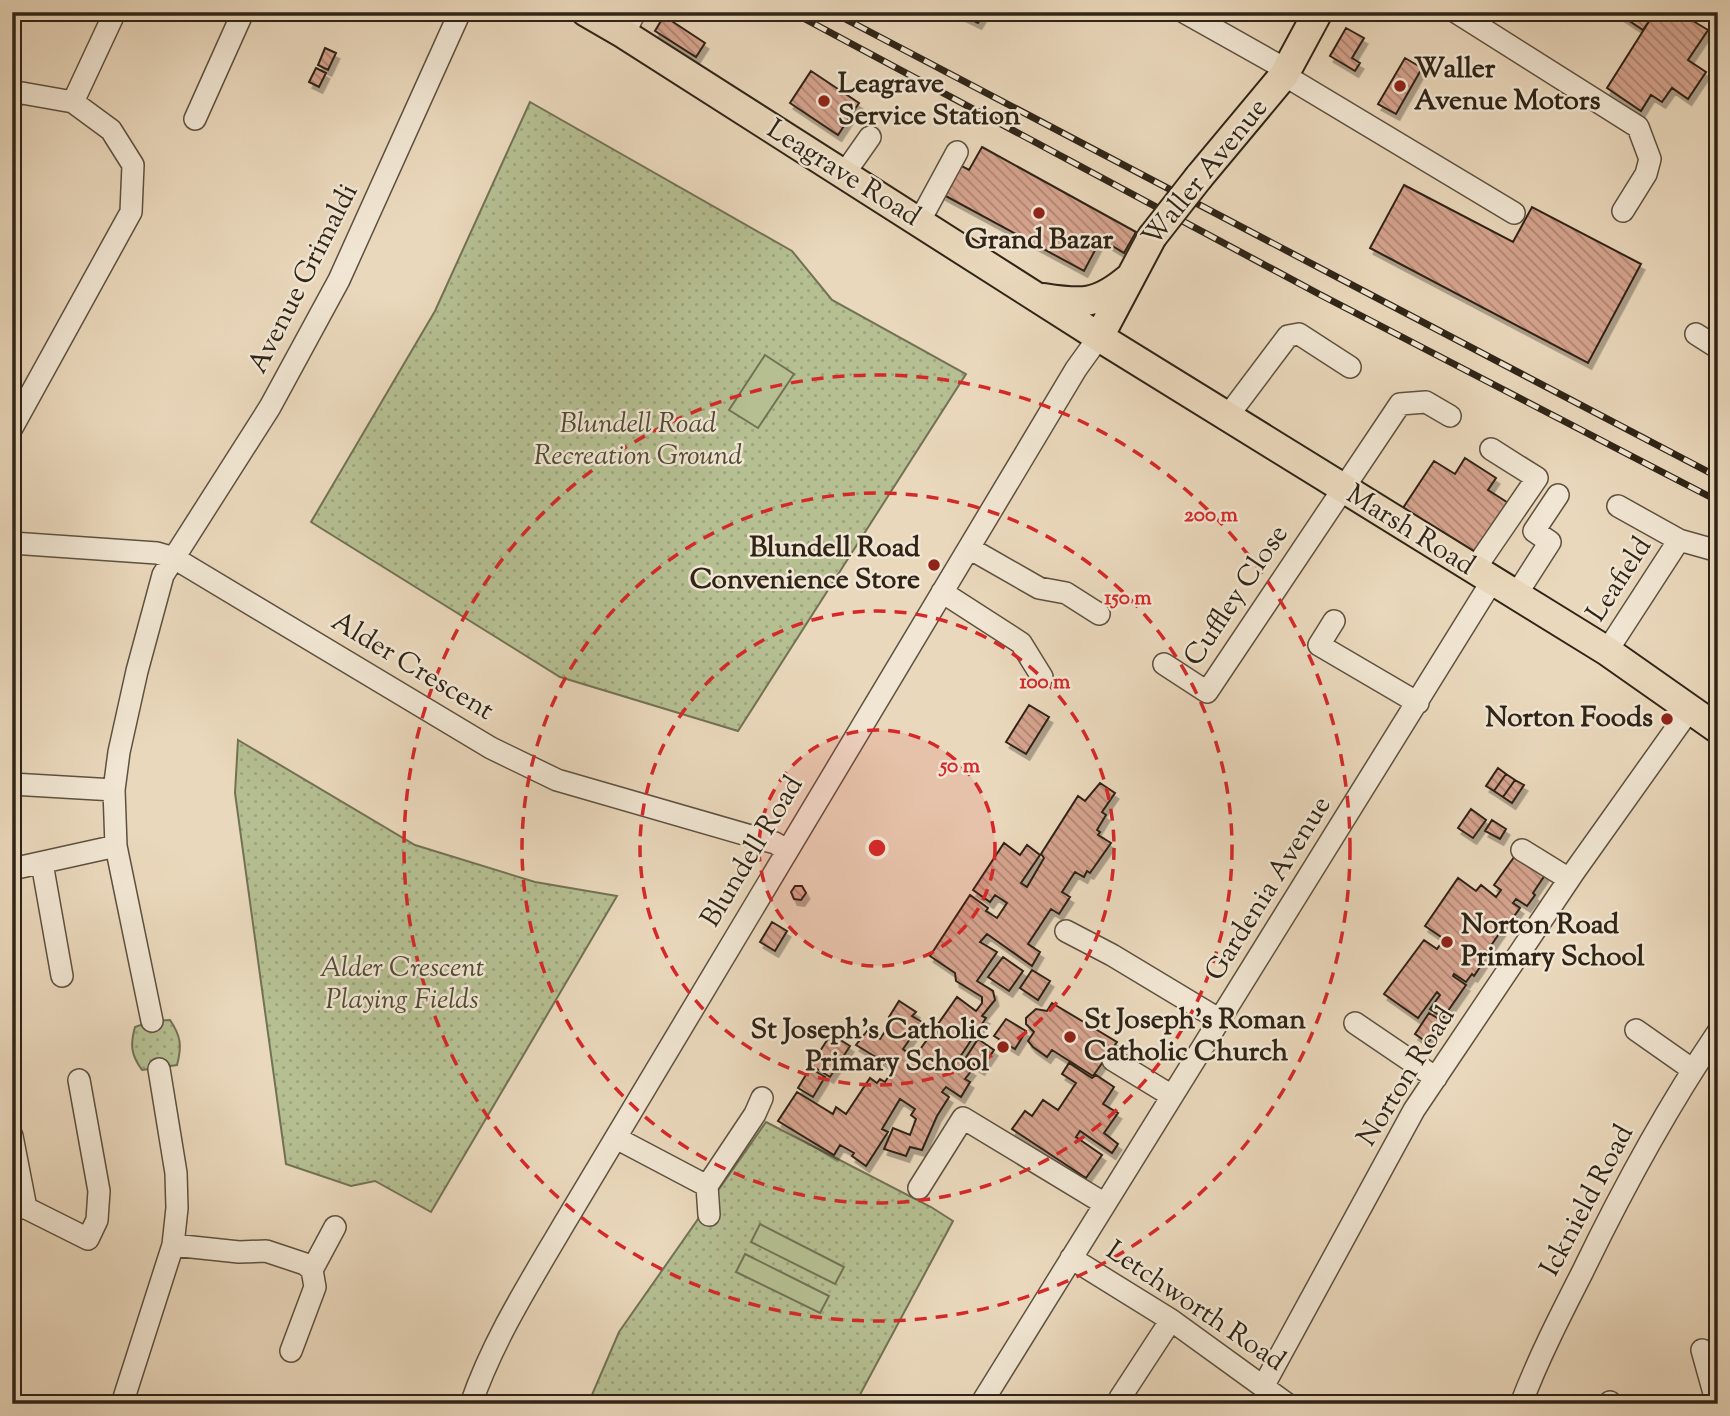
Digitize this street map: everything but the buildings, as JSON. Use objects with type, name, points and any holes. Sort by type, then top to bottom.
[{"type":"main road","name":"Leagrave Road","points":[[586,12],[629,23],[844,174],[1099,337]]},
{"type":"main road","name":"Waller Avenue","points":[[1099,337],[1152,237],[1285,73],[1318,12]]},
{"type":"main road","points":[[1038,297],[1091,302],[1107,296],[1128,279]]},
{"type":"main road","name":"Marsh Road","points":[[1099,337],[1607,651],[1718,729]]},
{"type":"street","points":[[73,102],[115,12]]},
{"type":"street","points":[[195,119],[243,12]]},
{"type":"street","name":"Avenue Grimaldi","points":[[152,1021],[116,846],[114,790],[119,752],[146,632],[163,575],[270,407],[339,280],[460,12]]},
{"type":"street","points":[[1184,12],[1514,213]]},
{"type":"street","points":[[1456,12],[1637,127],[1650,159],[1646,174],[1623,211]]},
{"type":"street","points":[[12,96],[22,93],[73,102],[111,131],[133,165],[131,212],[12,428]]},
{"type":"street","points":[[844,174],[870,136]]},
{"type":"street","points":[[919,222],[957,152]]},
{"type":"street","points":[[1227,417],[1288,337],[1299,334],[1350,367]]},
{"type":"street","points":[[1696,334],[1718,348]]},
{"type":"street","name":"Blundell Road","points":[[471,1404],[481,1375],[510,1318],[786,850],[1076,369],[1099,337]]},
{"type":"street","points":[[1343,489],[1400,404],[1426,402],[1450,416]]},
{"type":"street","name":"Gardenia Avenue","points":[[985,1402],[1070,1258],[1418,703],[1537,478],[1491,449]]},
{"type":"street","name":"Cuffley Close","points":[[1164,664],[1207,692],[1343,489]]},
{"type":"street","points":[[1516,595],[1550,542],[1534,531],[1558,495]]},
{"type":"street","name":"Leafield","points":[[1618,506],[1679,540],[1718,551]]},
{"type":"street","name":"Leafield","points":[[1607,651],[1679,540]]},
{"type":"street","name":"Alder Crescent","points":[[12,543],[157,553],[174,558],[492,748],[557,779],[775,843],[786,850]]},
{"type":"street","points":[[969,548],[1039,588],[1066,593],[1099,614]]},
{"type":"street","points":[[942,592],[1021,643],[1042,677]]},
{"type":"street","points":[[1334,621],[1319,645],[1418,703]]},
{"type":"street","name":"Norton Road","points":[[1264,1385],[1414,1110],[1569,879],[1690,709]]},
{"type":"street","points":[[12,784],[114,790]]},
{"type":"street","points":[[12,869],[116,846]]},
{"type":"street","points":[[1522,850],[1569,879]]},
{"type":"street","points":[[42,863],[62,976]]},
{"type":"street","points":[[1066,931],[1112,955],[1220,1020]]},
{"type":"street","points":[[1355,1023],[1436,1078]]},
{"type":"street","points":[[1636,1030],[1693,1070]]},
{"type":"street","name":"Icknield Road","points":[[1521,1404],[1535,1367],[1622,1191],[1718,1031]]},
{"type":"street","points":[[1113,1060],[1172,1096]]},
{"type":"street","points":[[122,1404],[173,1245],[177,1208],[176,1173],[159,1069]]},
{"type":"street","points":[[12,1136],[19,1208],[85,1247],[97,1220],[99,1191],[79,1080]]},
{"type":"street","points":[[709,1214],[707,1186],[755,1114],[762,1098]]},
{"type":"street","points":[[919,1188],[963,1118],[1105,1204]]},
{"type":"street","points":[[616,1138],[707,1186]]},
{"type":"street","points":[[291,1351],[315,1287],[312,1270],[335,1227]]},
{"type":"street","points":[[173,1245],[239,1252],[266,1251],[305,1264],[312,1270]]},
{"type":"street","name":"Letchworth Road","points":[[1070,1258],[1171,1320],[1287,1404]]},
{"type":"street","points":[[1120,1404],[1120,1398],[1171,1320]]},
{"type":"street","points":[[1702,1350],[1717,1404]]},
{"type":"green space","name":"Blundell Road Recreation Ground","points":[[530,102],[792,251],[832,300],[966,374],[738,731],[560,677],[311,522],[435,311]]},
{"type":"green space","points":[[765,355],[794,374],[758,428],[729,410]]},
{"type":"green space","name":"Alder Crescent Playing Fields","points":[[238,740],[415,845],[535,882],[617,896],[431,1212],[375,1181],[351,1186],[286,1164],[235,793]]},
{"type":"green space","points":[[170,1020],[180,1041],[177,1065],[142,1070],[132,1050],[135,1027],[152,1021]]},
{"type":"green space","points":[[766,1122],[953,1221],[855,1404],[588,1404],[619,1332]]},
{"type":"green space","points":[[760,1224],[844,1267],[835,1284],[751,1242]]},
{"type":"green space","points":[[745,1254],[829,1296],[820,1313],[736,1272]]},
{"type":"railway","points":[[792,12],[1317,293],[1718,501]]},
{"type":"railway","points":[[832,12],[1718,477]]},
{"type":"place","name":"Waller Avenue Motors","points":[[1400,86]]},
{"type":"place","name":"Leagrave Service Station","points":[[824,101]]},
{"type":"place","name":"Grand Bazar","points":[[1039,213]]},
{"type":"place","name":"Blundell Road Convenience Store","points":[[934,565]]},
{"type":"place","name":"Norton Foods","points":[[1667,719]]},
{"type":"place","name":"Norton Road Primary School","points":[[1447,942]]},
{"type":"place","name":"St Joseph's Roman Catholic Church","points":[[1070,1037]]},
{"type":"place","name":"St Joseph's Catholic Primary School","points":[[1003,1047]]}]
